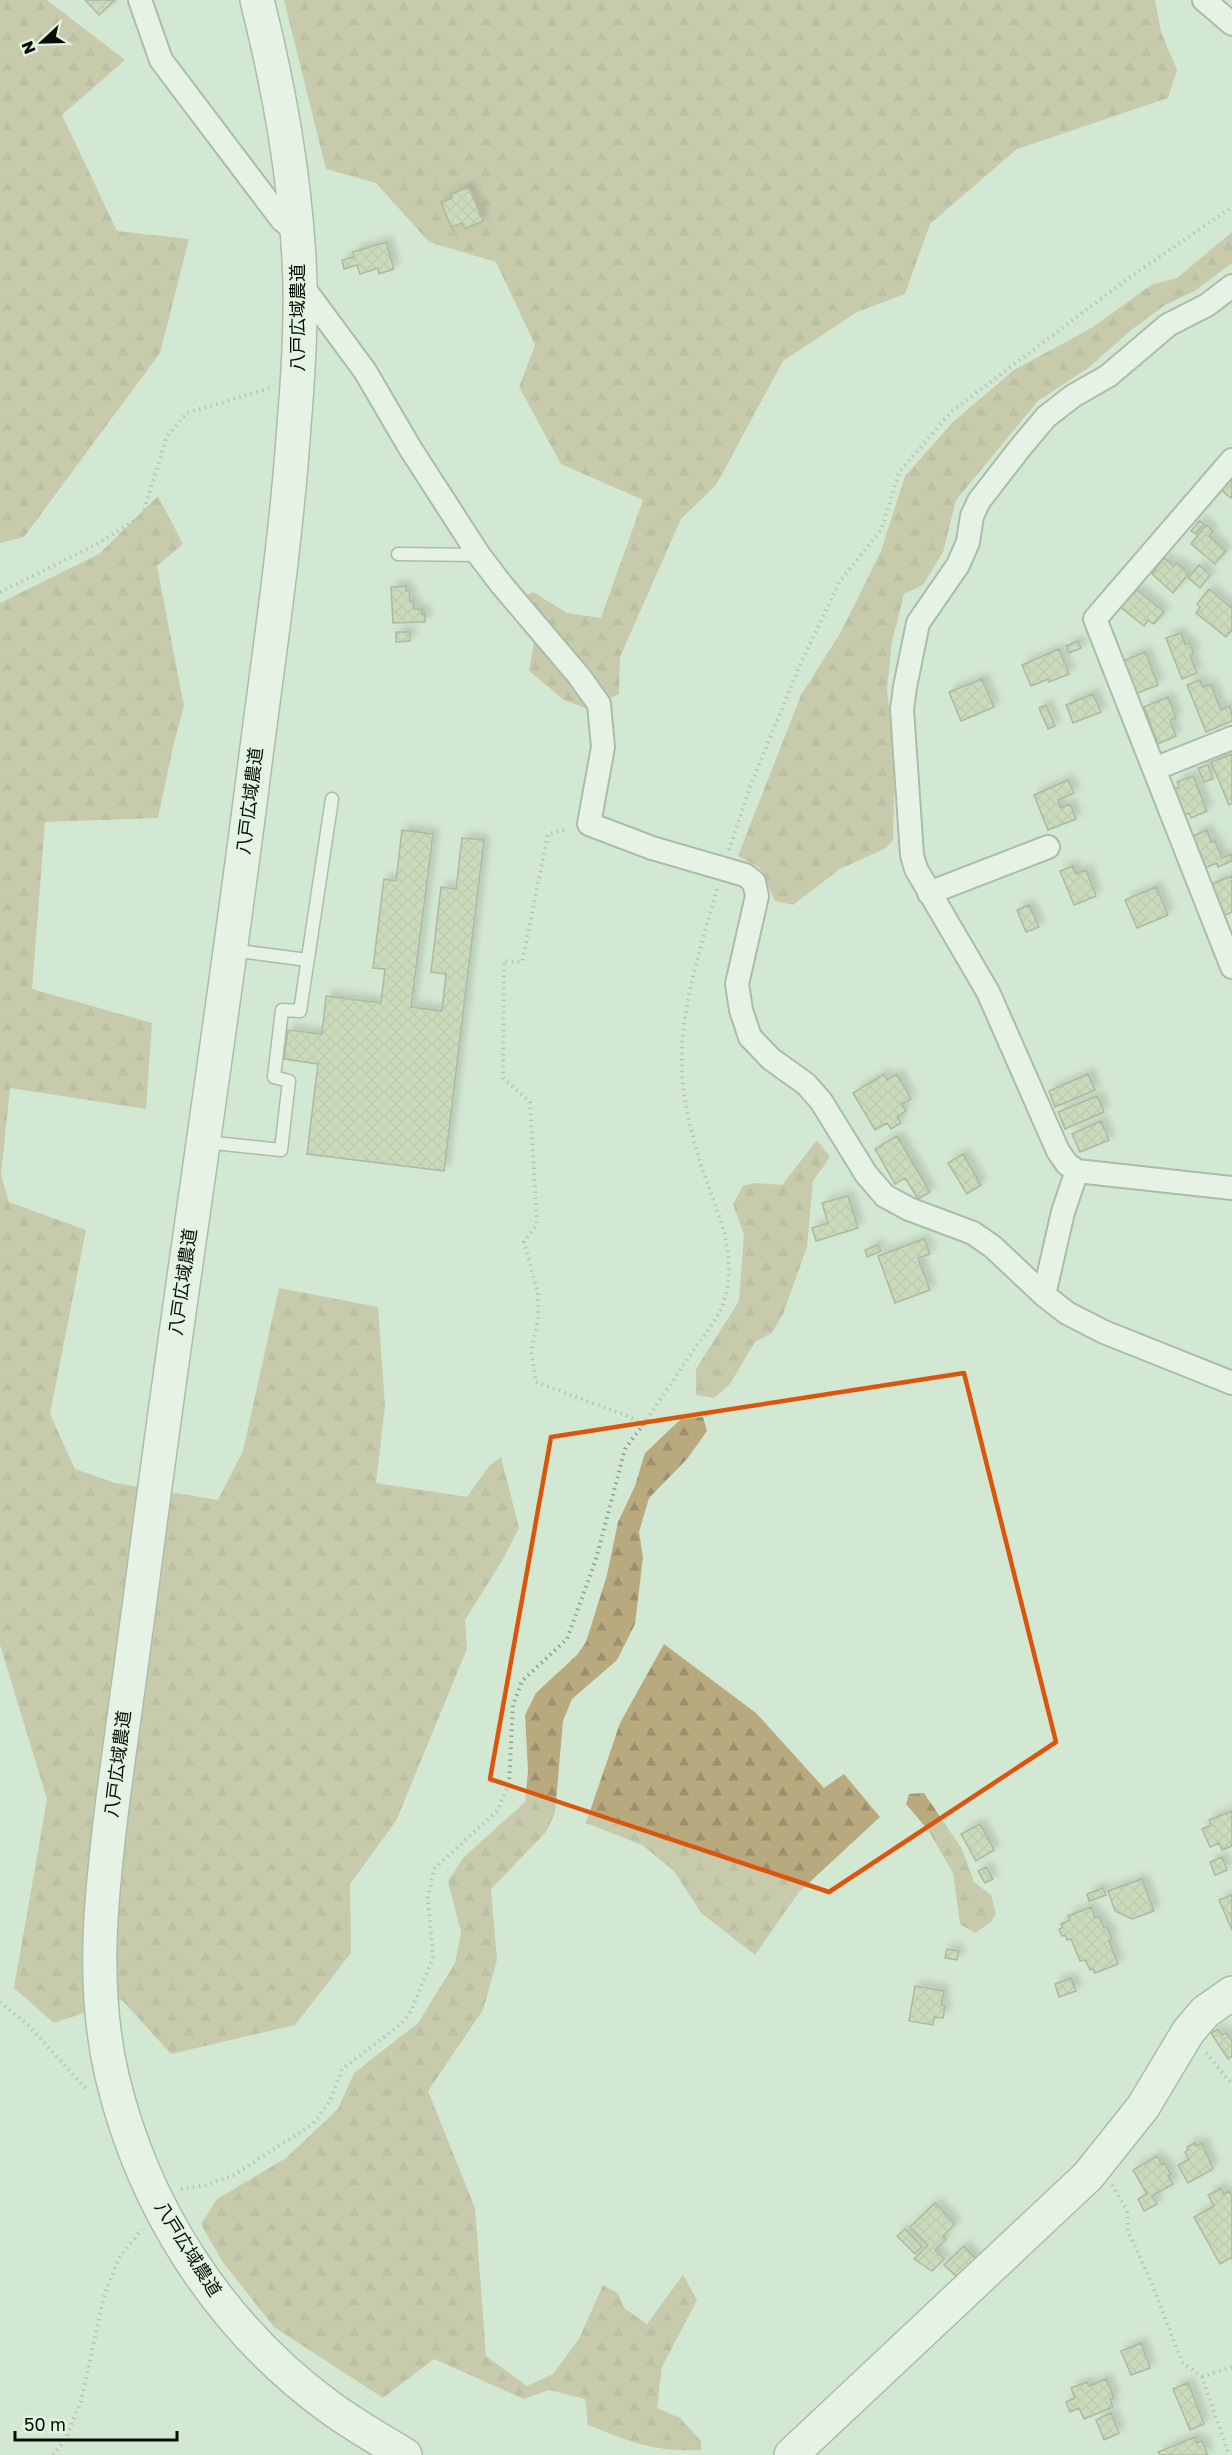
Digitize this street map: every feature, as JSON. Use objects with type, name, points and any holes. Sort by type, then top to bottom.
[{"type":"street","points":[[140,0],[161,60],[282,220],[296,232]]},
{"type":"street","name":"八戸広域農道","points":[[257,0],[269,47],[281,112],[300,283],[298,377],[290,488],[231,950],[152,1505],[108,1842],[98,1955],[102,2011],[111,2073],[129,2132],[149,2214],[195,2267],[235,2322],[278,2364],[327,2406],[405,2455]]},
{"type":"street","points":[[1204,0],[1232,24]]},
{"type":"street","points":[[300,283],[365,371],[416,459],[479,555],[579,676],[599,704],[603,747],[589,824],[652,848],[745,875],[754,882],[757,896],[736,984],[741,1010],[750,1037],[771,1059],[806,1084],[821,1101],[866,1174],[885,1196],[909,1209],[973,1233],[993,1247],[1044,1295],[1067,1313],[1104,1332],[1232,1383]]},
{"type":"street","points":[[1232,286],[1207,305],[1168,324],[1108,376],[1073,396],[1046,417],[1020,448],[979,501],[972,516],[968,542],[958,565],[918,622],[902,709],[912,855],[916,869],[988,992],[1058,1151],[1067,1164],[1077,1171],[1232,1188]]},
{"type":"street","points":[[1232,460],[1095,619],[1232,967]]},
{"type":"street","points":[[1154,770],[1232,738]]},
{"type":"street","points":[[929,893],[1048,847]]},
{"type":"street","points":[[1044,1295],[1063,1212],[1077,1171]]},
{"type":"street","points":[[791,2455],[1058,2206],[1098,2163],[1143,2107],[1188,2032],[1205,2012],[1232,1993]]},
{"type":"lane","points":[[398,554],[479,555]]},
{"type":"lane","points":[[203,1142],[281,1150],[289,1081],[274,1077],[282,1010],[300,1011],[332,799]]},
{"type":"lane","points":[[231,950],[307,960]]},
{"type":"path","points":[[52,2455],[65,2440],[81,2401],[104,2296],[119,2258],[149,2214],[206,2185],[234,2175],[313,2124],[330,2101],[342,2069],[401,2024],[411,2011],[433,1958],[428,1898],[434,1869],[498,1810],[509,1784],[513,1705],[522,1682],[567,1640],[597,1559],[625,1449],[644,1425],[725,1300],[730,1256],[726,1236],[700,1161],[688,1111],[682,1073],[684,1030],[693,977],[722,870],[750,787],[799,667],[840,581],[880,530],[898,472],[952,411],[1126,280],[1232,207]]},
{"type":"path","points":[[0,592],[95,545],[142,516],[167,436],[187,412],[268,389],[298,377]]},
{"type":"path","points":[[589,824],[548,834],[522,962],[504,961],[503,1078],[530,1102],[537,1224],[524,1242],[538,1293],[538,1320],[531,1352],[536,1382],[630,1417],[644,1425]]},
{"type":"path","points":[[0,2002],[28,2025],[88,2092]]},
{"type":"path","points":[[1188,2032],[1232,2084]]},
{"type":"path","points":[[1098,2163],[1127,2210],[1128,2231],[1150,2278],[1182,2362],[1203,2377],[1228,2455]]},
{"type":"path","points":[[1203,2377],[1232,2367]]},
{"type":"highlighted area","points":[[964,1373],[1056,1742],[829,1892],[490,1779],[551,1437]]},
{"type":"green space","points":[[0,0],[47,0],[125,60],[62,115],[117,231],[189,239],[160,353],[24,537],[0,543]]},
{"type":"green space","points":[[284,0],[1155,0],[1161,32],[1177,70],[1168,98],[1017,149],[930,224],[905,294],[857,312],[783,361],[716,485],[681,519],[620,657],[619,694],[588,709],[564,700],[529,671],[535,637],[520,599],[533,592],[567,613],[601,618],[643,500],[561,464],[519,387],[535,345],[496,262],[429,242],[376,183],[326,169]]},
{"type":"green space","points":[[1232,232],[1232,263],[1195,291],[1165,305],[1130,331],[1088,368],[1038,401],[956,500],[943,552],[923,585],[904,594],[892,642],[887,689],[895,764],[893,840],[886,848],[840,869],[793,905],[775,901],[760,868],[738,856],[801,695],[841,632],[881,551],[905,476],[953,422],[1014,370],[1093,327],[1151,285],[1177,278]]},
{"type":"green space","points":[[158,496],[183,544],[157,566],[184,706],[158,818],[45,822],[32,989],[152,1023],[146,1109],[10,1088],[1,1175],[9,1202],[86,1230],[50,1414],[75,1469],[115,1483],[218,1500],[243,1451],[279,1288],[378,1307],[385,1406],[376,1483],[467,1497],[490,1465],[501,1457],[519,1528],[502,1561],[465,1620],[467,1649],[396,1821],[350,1884],[351,1953],[295,2025],[171,2054],[122,2000],[54,2023],[14,1988],[47,1799],[0,1645],[0,603],[99,554]]},
{"type":"green space","points":[[817,1140],[830,1157],[813,1181],[807,1247],[783,1314],[772,1333],[755,1342],[730,1384],[714,1398],[696,1395],[696,1369],[739,1301],[744,1235],[733,1204],[743,1186],[755,1183],[782,1185]]},
{"type":"green space","points":[[703,1417],[707,1431],[687,1459],[649,1498],[639,1532],[643,1557],[635,1624],[617,1660],[572,1699],[563,1721],[555,1813],[546,1832],[491,1889],[497,1960],[483,2010],[428,2091],[475,2208],[486,2356],[527,2386],[553,2374],[579,2339],[603,2285],[618,2293],[624,2308],[647,2324],[683,2275],[697,2300],[662,2367],[657,2408],[680,2418],[701,2441],[701,2450],[684,2450],[643,2445],[588,2425],[585,2399],[549,2390],[524,2399],[434,2359],[383,2398],[274,2327],[222,2261],[201,2224],[217,2199],[286,2158],[338,2109],[354,2073],[418,2023],[455,1963],[461,1932],[448,1881],[464,1857],[525,1802],[528,1771],[525,1715],[536,1693],[577,1655],[586,1642],[607,1575],[618,1522],[635,1486],[645,1453],[681,1419]]},
{"type":"green space","points":[[664,1644],[756,1713],[824,1788],[844,1774],[880,1817],[799,1892],[755,1955],[701,1913],[674,1871],[642,1845],[586,1823],[620,1723]]},
{"type":"green space","points":[[924,1793],[962,1849],[974,1882],[991,1895],[996,1914],[991,1922],[975,1933],[960,1924],[953,1873],[928,1830],[906,1804],[909,1794]]},
{"type":"building","points":[[85,0],[115,0],[99,15]]},
{"type":"building","points":[[469,187],[483,221],[465,229],[462,223],[451,227],[441,202],[452,198],[451,194]]},
{"type":"building","points":[[386,242],[394,269],[379,274],[378,268],[360,274],[357,265],[344,269],[342,260],[354,257],[353,252]]},
{"type":"building","points":[[1232,477],[1232,496],[1231,498],[1221,490]]},
{"type":"building","points":[[1199,521],[1204,524],[1196,534],[1191,531]]},
{"type":"building","points":[[1206,525],[1213,531],[1209,536],[1226,551],[1215,564],[1191,544]]},
{"type":"building","points":[[1164,558],[1174,566],[1177,563],[1189,573],[1173,593],[1152,574]]},
{"type":"building","points":[[1199,565],[1210,575],[1200,588],[1188,578]]},
{"type":"building","points":[[406,586],[414,609],[422,609],[422,614],[425,613],[425,622],[393,623],[391,587]]},
{"type":"building","points":[[1136,589],[1164,612],[1154,624],[1148,620],[1144,626],[1120,607]]},
{"type":"building","points":[[1209,589],[1230,607],[1232,605],[1232,630],[1226,637],[1196,613],[1200,607],[1197,604]]},
{"type":"building","points":[[396,632],[410,632],[410,641],[396,642]]},
{"type":"building","points":[[1181,633],[1185,644],[1189,643],[1194,653],[1190,655],[1197,673],[1182,679],[1166,638]]},
{"type":"building","points":[[1078,641],[1081,648],[1069,653],[1066,646]]},
{"type":"building","points":[[1059,649],[1069,674],[1031,686],[1022,665]]},
{"type":"building","points":[[1145,652],[1158,685],[1135,694],[1123,661]]},
{"type":"building","points":[[982,679],[994,707],[961,721],[949,692]]},
{"type":"building","points":[[1200,680],[1203,687],[1211,685],[1221,710],[1229,706],[1232,714],[1232,721],[1206,732],[1187,685]]},
{"type":"building","points":[[1093,694],[1101,712],[1073,723],[1066,705]]},
{"type":"building","points":[[1168,697],[1176,718],[1170,720],[1176,736],[1158,744],[1144,707]]},
{"type":"building","points":[[1046,705],[1055,726],[1048,729],[1039,708]]},
{"type":"building","points":[[1232,754],[1232,803],[1229,805],[1211,762]]},
{"type":"building","points":[[1208,765],[1213,779],[1204,782],[1198,768]]},
{"type":"building","points":[[1193,776],[1207,811],[1191,818],[1189,813],[1185,815],[1174,789],[1179,787],[1177,782]]},
{"type":"building","points":[[1068,780],[1074,793],[1058,800],[1061,808],[1070,804],[1076,819],[1048,830],[1034,795]]},
{"type":"building","points":[[402,830],[433,834],[411,1007],[442,1011],[446,974],[431,972],[441,887],[456,889],[462,838],[484,840],[444,1171],[307,1154],[318,1064],[284,1059],[288,1030],[322,1034],[326,996],[381,1003],[385,969],[373,968],[384,879],[396,881]]},
{"type":"building","points":[[1207,830],[1211,842],[1215,841],[1222,858],[1232,854],[1232,861],[1218,867],[1217,863],[1202,869],[1191,843],[1195,841],[1193,836]]},
{"type":"building","points":[[1073,866],[1076,874],[1086,870],[1096,896],[1074,905],[1060,871]]},
{"type":"building","points":[[1232,876],[1232,912],[1223,916],[1211,884]]},
{"type":"building","points":[[1156,887],[1168,915],[1137,928],[1125,900]]},
{"type":"building","points":[[1029,905],[1039,927],[1026,932],[1017,910]]},
{"type":"building","points":[[884,1074],[887,1080],[897,1074],[911,1099],[902,1104],[906,1111],[897,1117],[901,1123],[891,1129],[887,1123],[875,1130],[853,1093]]},
{"type":"building","points":[[1088,1074],[1095,1090],[1055,1107],[1049,1091]]},
{"type":"building","points":[[1097,1096],[1104,1112],[1065,1129],[1058,1112]]},
{"type":"building","points":[[1101,1121],[1109,1140],[1080,1152],[1072,1134]]},
{"type":"building","points":[[897,1136],[930,1192],[918,1199],[905,1178],[895,1184],[875,1149]]},
{"type":"building","points":[[963,1154],[981,1185],[967,1194],[948,1163]]},
{"type":"building","points":[[848,1196],[858,1228],[816,1241],[812,1228],[828,1223],[822,1203]]},
{"type":"building","points":[[924,1239],[930,1254],[918,1258],[930,1290],[895,1303],[878,1256]]},
{"type":"building","points":[[878,1245],[881,1251],[867,1257],[865,1250]]},
{"type":"building","points":[[1232,1811],[1232,1846],[1222,1850],[1219,1843],[1210,1847],[1202,1829],[1211,1825],[1209,1820]]},
{"type":"building","points":[[980,1824],[994,1850],[976,1861],[961,1834]]},
{"type":"building","points":[[1222,1857],[1227,1870],[1215,1875],[1210,1862]]},
{"type":"building","points":[[986,1867],[993,1879],[985,1883],[978,1871]]},
{"type":"building","points":[[1142,1879],[1154,1911],[1132,1919],[1115,1911],[1108,1891]]},
{"type":"building","points":[[1103,1888],[1106,1895],[1089,1901],[1087,1894]]},
{"type":"building","points":[[1232,1895],[1232,1930],[1219,1900]]},
{"type":"building","points":[[1091,1907],[1095,1918],[1099,1916],[1104,1928],[1107,1927],[1112,1940],[1109,1941],[1118,1964],[1095,1973],[1093,1969],[1090,1970],[1085,1960],[1080,1961],[1071,1939],[1067,1940],[1065,1935],[1062,1936],[1059,1929],[1062,1928],[1061,1924],[1070,1920],[1068,1916]]},
{"type":"building","points":[[947,1949],[959,1951],[957,1960],[945,1958]]},
{"type":"building","points":[[1071,1978],[1076,1991],[1059,1997],[1055,1984]]},
{"type":"building","points":[[915,1986],[944,1991],[941,2005],[945,2006],[943,2018],[934,2017],[933,2025],[909,2021]]},
{"type":"building","points":[[1218,2029],[1222,2035],[1226,2033],[1232,2041],[1232,2056],[1228,2059],[1211,2033]]},
{"type":"building","points":[[1195,2143],[1196,2146],[1202,2143],[1213,2169],[1188,2183],[1178,2165],[1189,2159],[1185,2152],[1188,2150],[1187,2147]]},
{"type":"building","points":[[1157,2156],[1171,2174],[1168,2176],[1173,2184],[1152,2196],[1157,2204],[1144,2211],[1138,2199],[1147,2194],[1133,2170]]},
{"type":"building","points":[[1221,2188],[1224,2194],[1229,2191],[1232,2196],[1232,2259],[1220,2264],[1194,2217],[1214,2206],[1208,2195]]},
{"type":"building","points":[[935,2203],[955,2224],[943,2236],[946,2239],[935,2250],[944,2259],[932,2271],[914,2259],[928,2245],[910,2227]]},
{"type":"building","points":[[905,2229],[922,2247],[915,2254],[897,2236]]},
{"type":"building","points":[[964,2246],[977,2260],[958,2278],[944,2265]]},
{"type":"building","points":[[1141,2343],[1150,2368],[1131,2375],[1121,2351]]},
{"type":"building","points":[[1106,2379],[1114,2398],[1110,2399],[1113,2407],[1084,2419],[1079,2408],[1070,2412],[1066,2402],[1075,2398],[1071,2388],[1087,2382],[1089,2386]]},
{"type":"building","points":[[1188,2383],[1204,2424],[1190,2430],[1173,2389]]},
{"type":"building","points":[[1111,2413],[1119,2433],[1104,2440],[1096,2420]]},
{"type":"building","points":[[1195,2437],[1197,2443],[1202,2441],[1208,2455],[1160,2455],[1158,2452]]}]
